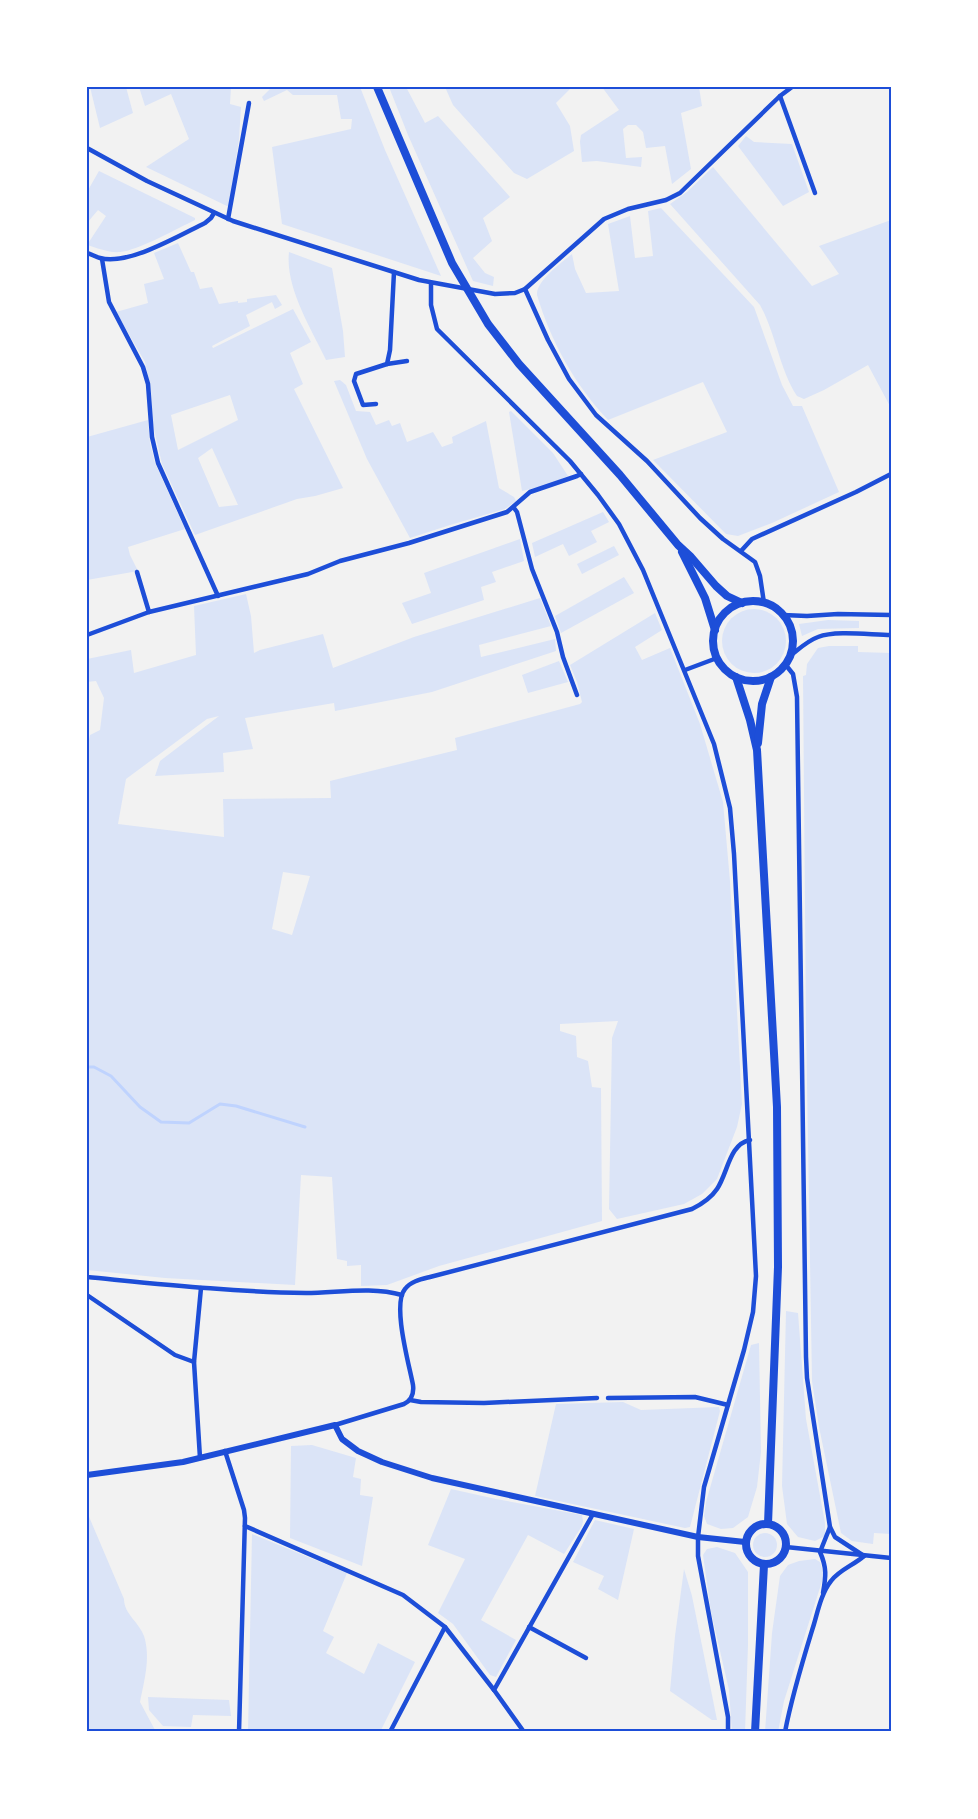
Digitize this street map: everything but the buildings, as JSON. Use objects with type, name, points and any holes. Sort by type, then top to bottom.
[{"type":"highway","points":[[377,87],[452,263],[488,324],[519,364],[620,475],[678,545],[727,596],[742,603]]},
{"type":"highway","points":[[678,545],[705,598],[715,630],[714,644],[717,658],[728,672],[736,677],[753,681],[771,677]]},
{"type":"highway","points":[[715,630],[721,618],[730,608],[753,601],[764,603],[774,607],[783,615],[789,624],[793,645],[785,664],[771,677],[762,704],[757,750],[777,1107],[778,1267],[768,1524]]},
{"type":"highway","points":[[736,677],[757,750]]},
{"type":"highway","points":[[762,1524],[768,1524],[780,1530],[784,1535],[786,1547],[784,1554],[776,1563],[764,1565],[752,1560],[745,1548],[745,1542],[751,1530],[762,1524]]},
{"type":"highway","points":[[755,1732],[764,1565]]},
{"type":"main road","points":[[87,1475],[162,1466],[335,1425],[339,1435],[347,1443],[366,1455],[432,1478],[698,1537],[745,1542]]},
{"type":"street","points":[[87,147],[147,181],[228,219],[431,282],[495,294],[515,293],[525,289],[604,219],[628,209],[666,200],[680,193],[792,87]]},
{"type":"street","points":[[780,96],[815,193]]},
{"type":"street","points":[[228,219],[249,103]]},
{"type":"street","points":[[87,253],[102,259],[139,254],[205,223],[214,213]]},
{"type":"street","points":[[102,259],[109,302],[144,367],[148,384],[152,437],[158,463],[218,596]]},
{"type":"street","points":[[387,364],[390,350],[394,272]]},
{"type":"street","points":[[431,282],[430,305],[437,329],[581,474],[619,524],[643,570],[714,744],[730,808],[738,902],[756,1276],[753,1311],[704,1487],[698,1537],[698,1556],[725,1699],[728,1732]]},
{"type":"street","points":[[525,289],[564,369],[596,415],[647,461],[700,518],[723,539],[755,562],[760,576],[764,603]]},
{"type":"street","points":[[376,404],[363,405],[354,381],[356,374],[387,364],[407,361]]},
{"type":"street","points":[[87,635],[149,612],[308,574],[340,561],[419,540],[507,512],[530,492],[581,474]]},
{"type":"street","points":[[741,551],[752,538],[891,474]]},
{"type":"street","points":[[514,508],[532,569],[557,632],[563,657],[577,695]]},
{"type":"street","points":[[137,572],[149,612]]},
{"type":"street","points":[[783,615],[891,615]]},
{"type":"street","points":[[790,656],[820,636],[891,635]]},
{"type":"street","points":[[685,670],[717,658]]},
{"type":"street","points":[[785,664],[793,674],[797,697],[806,1357],[810,1399],[830,1527],[835,1537],[864,1556]]},
{"type":"street","points":[[409,1401],[414,1389],[400,1313],[402,1295],[410,1284],[424,1278],[692,1209],[703,1203],[717,1189],[737,1145],[750,1140]]},
{"type":"street","points":[[87,1277],[201,1288],[306,1293],[370,1291],[402,1295]]},
{"type":"street","points":[[200,1458],[194,1362],[201,1288]]},
{"type":"street","points":[[87,1295],[175,1355],[194,1362]]},
{"type":"street","points":[[608,1398],[695,1397],[728,1405]]},
{"type":"street","points":[[335,1425],[409,1401],[484,1403],[597,1398]]},
{"type":"street","points":[[225,1451],[244,1510],[245,1526],[239,1732]]},
{"type":"street","points":[[494,1690],[593,1514]]},
{"type":"street","points":[[245,1526],[403,1595],[445,1627],[524,1732]]},
{"type":"street","points":[[785,1732],[791,1701],[822,1597],[826,1572],[820,1552],[830,1527]]},
{"type":"street","points":[[786,1547],[891,1558]]},
{"type":"street","points":[[822,1597],[831,1581],[864,1556]]},
{"type":"street","points":[[390,1732],[445,1627]]},
{"type":"street","points":[[530,1627],[586,1658]]},
{"type":"shaded area","points":[[90,87],[126,87],[133,113],[100,128]]},
{"type":"shaded area","points":[[139,87],[231,87],[230,104],[241,107],[239,139],[229,207],[146,167],[189,139],[171,94],[145,106]]},
{"type":"shaded area","points":[[272,87],[360,87],[385,150],[441,276],[282,224],[272,147],[351,129],[352,119],[341,119],[337,95],[293,95],[287,90],[264,101],[262,97]]},
{"type":"shaded area","points":[[389,87],[406,87],[425,123],[438,116],[510,197],[483,218],[492,241],[473,258],[485,273],[494,277],[493,286],[473,281]]},
{"type":"shaded area","points":[[445,87],[572,87],[556,103],[570,126],[574,151],[527,179],[514,173],[453,105]]},
{"type":"shaded area","points":[[602,87],[699,87],[702,106],[681,113],[691,169],[672,184],[665,146],[646,148],[643,132],[636,125],[628,125],[623,129],[626,158],[642,157],[641,167],[597,161],[582,162],[581,135],[619,110]]},
{"type":"shaded area","points":[[746,136],[754,142],[792,144],[809,192],[783,206],[738,146]]},
{"type":"shaded area","points":[[713,167],[812,286],[839,274],[819,246],[891,220],[891,408],[868,365],[804,399],[797,396],[786,374],[760,305],[670,204],[687,192]]},
{"type":"shaded area","points":[[99,171],[195,220],[147,244],[127,251],[112,252],[87,245],[106,216],[98,210],[87,223],[87,192]]},
{"type":"shaded area","points":[[661,208],[754,307],[782,385],[793,406],[802,406],[839,492],[738,536],[726,534],[653,460],[727,432],[703,382],[608,420],[596,407],[565,362],[549,329],[537,295],[540,284],[545,278],[572,254],[575,269],[586,293],[619,291],[608,224],[630,216],[635,258],[653,256],[648,211]]},
{"type":"shaded area","points":[[178,243],[191,272],[194,272],[200,289],[212,287],[219,304],[247,302],[247,299],[276,295],[282,305],[275,309],[272,302],[246,315],[250,326],[212,346],[213,348],[293,309],[311,342],[290,353],[303,384],[294,389],[343,488],[297,499],[195,535],[162,464],[153,425],[151,391],[145,362],[116,312],[148,303],[144,284],[164,279],[154,253]],"holes":[[[230,395],[238,420],[178,450],[171,415]],[[212,448],[238,505],[219,507],[198,458]]]},
{"type":"shaded area","points":[[289,252],[332,268],[345,357],[326,360],[295,294],[289,266]]},
{"type":"shaded area","points":[[340,380],[346,385],[356,411],[370,412],[376,425],[389,420],[392,426],[400,423],[407,442],[433,432],[442,447],[453,443],[452,437],[486,421],[499,488],[514,497],[516,501],[505,509],[410,538],[367,459],[334,381]]},
{"type":"shaded area","points":[[511,411],[553,453],[568,476],[547,485],[522,491],[509,412]]},
{"type":"shaded area","points":[[148,420],[155,463],[185,529],[128,547],[138,571],[87,580],[87,437]]},
{"type":"shaded area","points":[[603,512],[609,522],[591,531],[597,542],[569,556],[563,544],[535,557],[532,543]]},
{"type":"shaded area","points":[[520,539],[524,561],[492,572],[496,582],[481,587],[484,600],[412,624],[402,603],[431,593],[424,573]]},
{"type":"shaded area","points":[[614,546],[619,555],[582,574],[577,564]]},
{"type":"shaded area","points":[[624,577],[634,593],[561,633],[555,616]]},
{"type":"shaded area","points":[[246,594],[251,616],[254,653],[323,634],[333,668],[414,637],[540,598],[551,626],[479,645],[481,657],[555,639],[556,651],[432,692],[335,711],[334,703],[245,718],[253,749],[223,753],[224,772],[155,776],[160,761],[219,716],[207,719],[126,779],[118,824],[224,837],[223,799],[331,798],[330,781],[457,750],[455,738],[580,704],[582,702],[577,682],[570,665],[655,613],[662,630],[635,647],[642,660],[670,648],[700,724],[723,802],[730,881],[742,1104],[737,1127],[717,1179],[702,1194],[684,1204],[617,1219],[609,1209],[612,1038],[618,1021],[560,1024],[560,1031],[576,1036],[577,1057],[588,1061],[592,1087],[601,1088],[602,1221],[439,1266],[387,1285],[361,1286],[361,1265],[347,1266],[347,1261],[337,1259],[332,1177],[301,1175],[295,1285],[165,1278],[87,1270],[87,750],[90,735],[100,730],[104,698],[96,681],[87,682],[87,659],[131,650],[134,673],[196,655],[194,606]],"holes":[[[283,872],[310,876],[292,935],[272,929]]]},
{"type":"shaded area","points":[[754,609],[772,615],[780,623],[786,641],[780,659],[772,667],[754,673],[736,667],[728,659],[722,641],[728,623],[736,615]]},
{"type":"shaded area","points":[[828,620],[859,621],[859,628],[818,629],[802,636],[799,624]]},
{"type":"shaded area","points":[[858,646],[858,652],[891,653],[891,1534],[874,1533],[873,1544],[852,1541],[841,1533],[812,1381],[803,676],[806,675],[807,664],[818,648]]},
{"type":"shaded area","points":[[559,661],[568,682],[528,693],[522,675]]},
{"type":"shaded area","points":[[786,1311],[798,1313],[806,1419],[825,1523],[825,1536],[815,1541],[798,1537],[787,1524],[782,1486]]},
{"type":"shaded area","points":[[759,1343],[761,1452],[757,1487],[748,1517],[733,1528],[721,1529],[707,1524],[704,1516],[706,1502],[751,1345]]},
{"type":"shaded area","points":[[623,1402],[641,1410],[719,1407],[720,1411],[690,1527],[685,1528],[535,1496],[556,1404]]},
{"type":"shaded area","points":[[312,1445],[356,1458],[353,1477],[361,1479],[360,1495],[373,1497],[362,1566],[290,1538],[291,1446]]},
{"type":"shaded area","points":[[451,1489],[582,1515],[582,1526],[564,1554],[528,1535],[481,1620],[516,1640],[496,1677],[490,1675],[453,1624],[438,1613],[465,1559],[428,1545]]},
{"type":"shaded area","points":[[87,1512],[124,1599],[126,1609],[144,1636],[147,1661],[140,1702],[155,1730],[87,1729]]},
{"type":"shaded area","points":[[595,1520],[634,1529],[618,1600],[598,1589],[604,1576],[573,1562]]},
{"type":"shaded area","points":[[765,1533],[774,1536],[777,1545],[774,1554],[765,1557],[756,1554],[753,1545],[756,1536]]},
{"type":"shaded area","points":[[252,1534],[347,1573],[323,1631],[334,1637],[326,1653],[364,1674],[378,1643],[415,1662],[380,1732],[248,1732]]},
{"type":"shaded area","points":[[717,1547],[735,1553],[748,1572],[745,1732],[732,1732],[729,1690],[711,1612],[703,1555],[707,1549]]},
{"type":"shaded area","points":[[815,1559],[820,1562],[824,1575],[784,1701],[778,1732],[765,1732],[772,1633],[780,1576],[788,1565]]},
{"type":"shaded area","points":[[684,1569],[692,1596],[717,1720],[712,1720],[670,1691]]},
{"type":"shaded area","points":[[148,1697],[229,1700],[231,1716],[193,1715],[191,1727],[163,1726],[149,1710]]},
{"type":"waterway","points":[[87,1067],[94,1067],[111,1076],[140,1107],[161,1122],[189,1123],[220,1104],[236,1106],[305,1127]]}]
